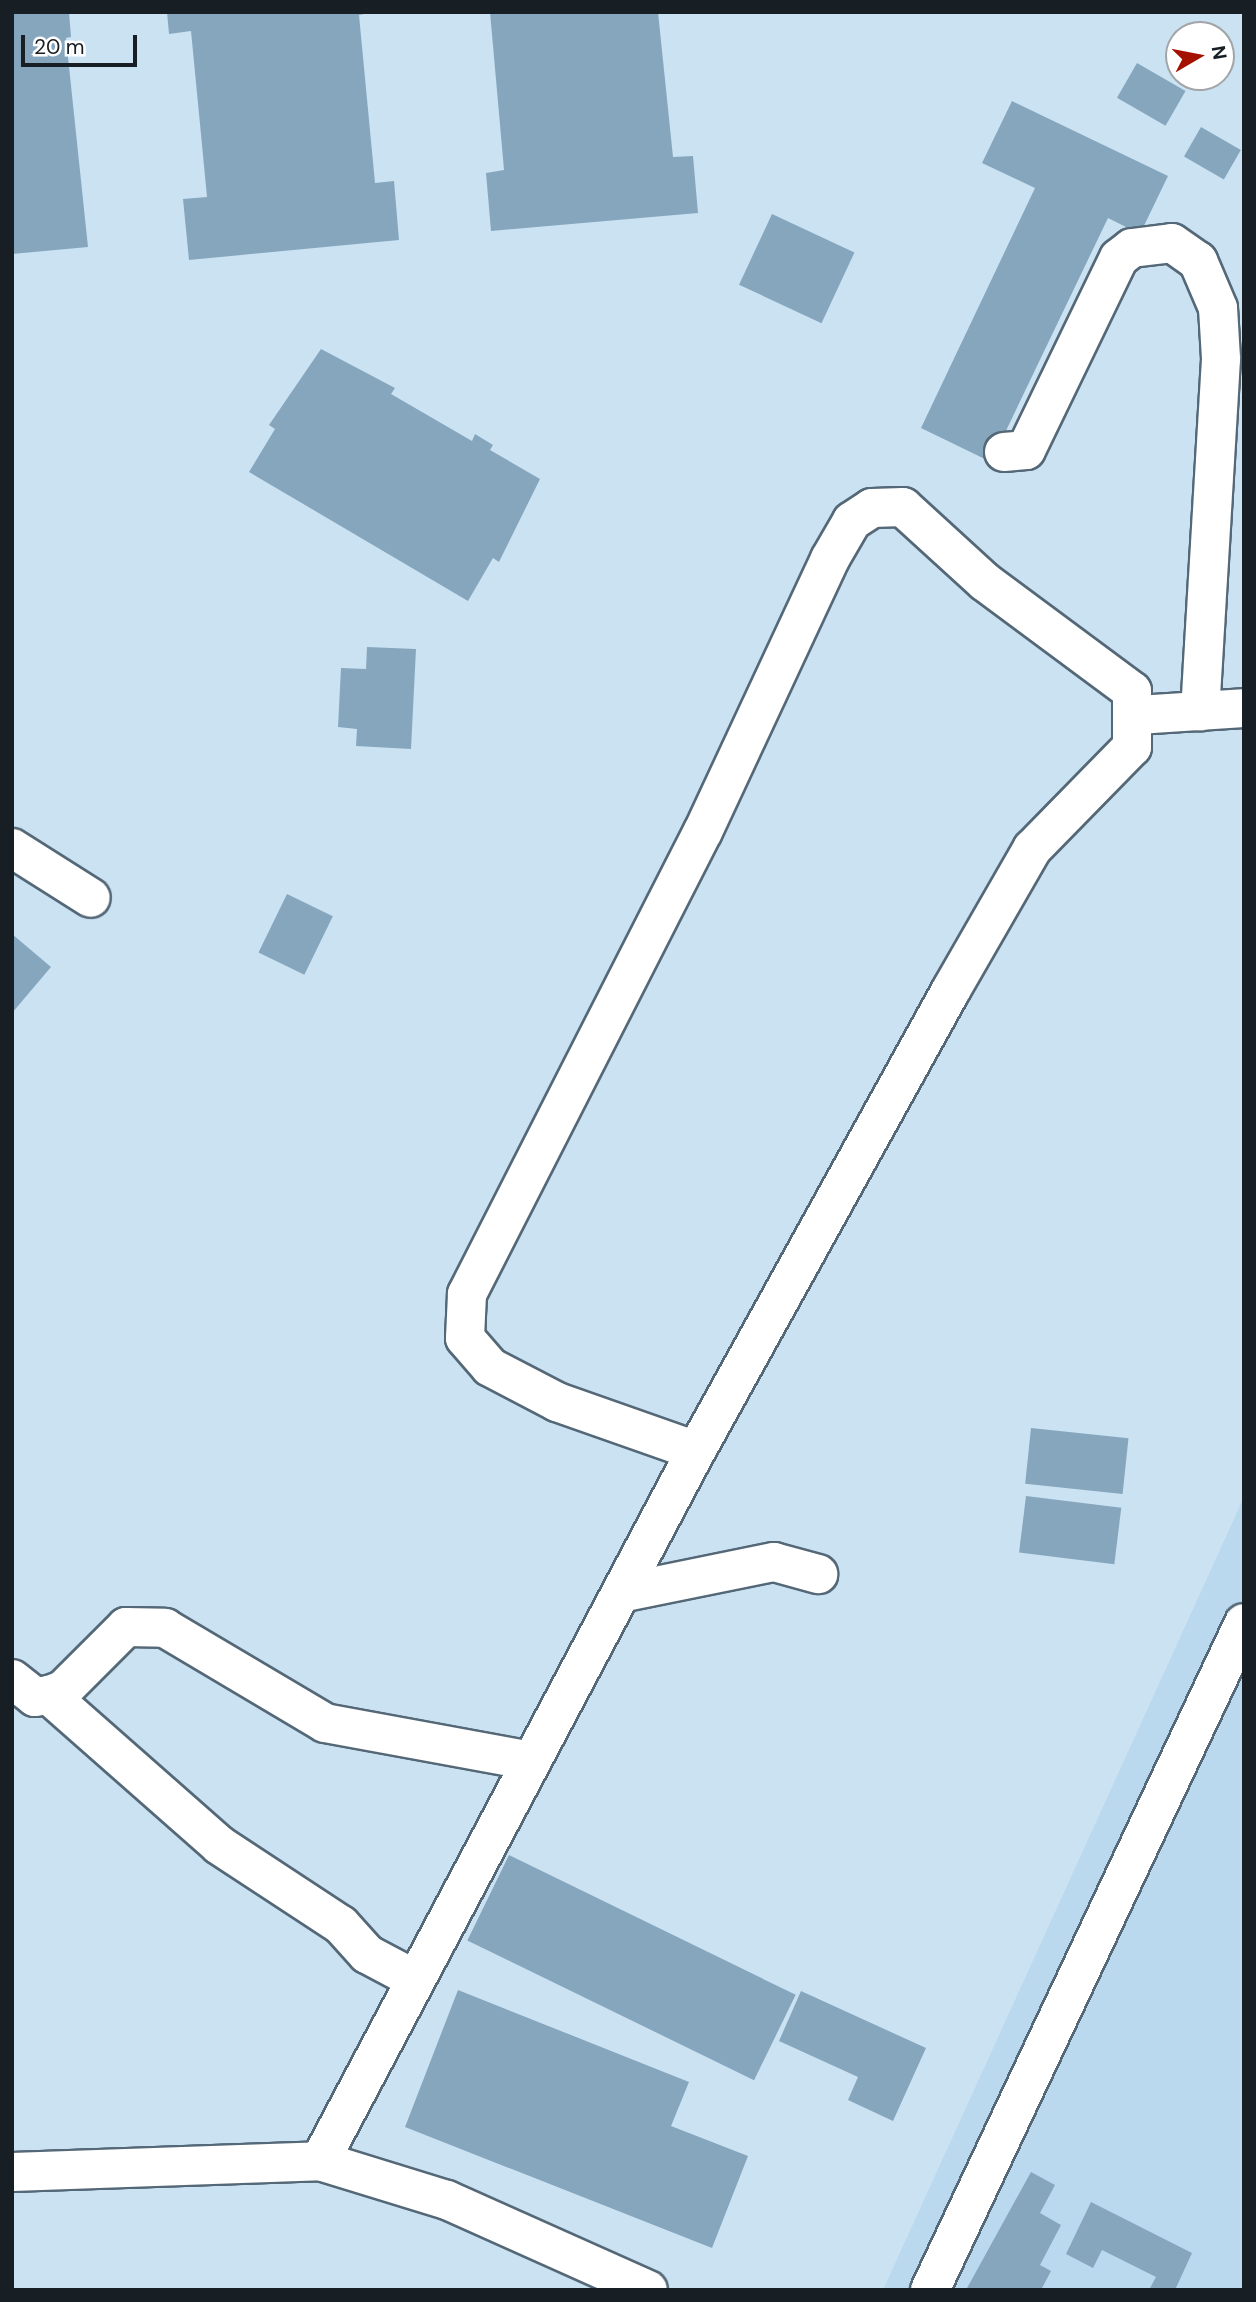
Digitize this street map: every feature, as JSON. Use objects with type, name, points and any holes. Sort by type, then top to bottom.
[{"type":"street","points":[[1004,452],[1026,450],[1119,258],[1132,248],[1172,243],[1198,261],[1219,308],[1221,359],[1200,711]]},
{"type":"street","points":[[320,2161],[696,1451],[1032,849],[1132,747],[1137,715],[1132,691],[1115,674],[1042,628],[903,507],[872,508],[852,521],[467,1294],[465,1338],[490,1367],[557,1402],[696,1451]]},
{"type":"street","points":[[1137,715],[1244,708]]},
{"type":"street","points":[[12,848],[91,898]]},
{"type":"street","points":[[621,1593],[774,1562],[818,1574]]},
{"type":"street","points":[[929,2290],[1244,1623]]},
{"type":"street","points":[[12,1679],[21,1691],[49,1695],[63,1690],[126,1627],[165,1628],[325,1723],[532,1761]]},
{"type":"street","points":[[49,1695],[219,1845],[341,1924],[367,1954],[416,1980]]},
{"type":"street","points":[[12,2172],[320,2161],[447,2200],[648,2290]]},
{"type":"shaded area","points":[[1244,1497],[1244,2290],[883,2290]]},
{"type":"building","points":[[12,12],[69,12],[71,37],[66,38],[88,247],[12,254]]},
{"type":"building","points":[[167,12],[374,12],[359,15],[375,183],[394,181],[399,240],[189,260],[183,199],[207,197],[191,31],[169,34]]},
{"type":"building","points":[[490,12],[658,12],[673,157],[693,156],[698,213],[491,231],[486,173],[504,170]]},
{"type":"building","points":[[1137,63],[1165,79],[1165,91],[1185,91],[1165,126],[1117,98]]},
{"type":"building","points":[[1012,101],[1168,176],[1140,234],[1108,218],[991,462],[921,428],[1035,188],[982,163]]},
{"type":"building","points":[[1201,127],[1241,150],[1224,179],[1184,156]]},
{"type":"building","points":[[772,214],[854,252],[822,323],[739,285]]},
{"type":"building","points":[[321,349],[395,388],[391,394],[472,441],[475,434],[493,445],[490,450],[540,479],[499,562],[493,558],[468,601],[249,472],[275,429],[269,425]]},
{"type":"building","points":[[367,647],[416,649],[411,749],[356,746],[357,729],[338,727],[341,668],[366,669]]},
{"type":"building","points":[[287,894],[333,916],[304,975],[259,952]]},
{"type":"building","points":[[12,934],[51,967],[12,1013]]},
{"type":"building","points":[[1031,1428],[1128,1438],[1123,1494],[1025,1484]]},
{"type":"building","points":[[1026,1496],[1121,1508],[1114,1564],[1019,1553]]},
{"type":"building","points":[[509,1855],[796,1995],[754,2080],[467,1940]]},
{"type":"building","points":[[458,1990],[689,2082],[671,2126],[748,2156],[712,2248],[405,2127]]},
{"type":"building","points":[[801,1991],[926,2048],[893,2121],[848,2100],[858,2077],[779,2041]]},
{"type":"building","points":[[1031,2172],[1055,2185],[1040,2213],[1061,2225],[1040,2265],[1051,2271],[1041,2290],[966,2290]]},
{"type":"building","points":[[1091,2202],[1192,2253],[1175,2290],[1149,2290],[1156,2277],[1102,2250],[1093,2268],[1066,2254]]}]
